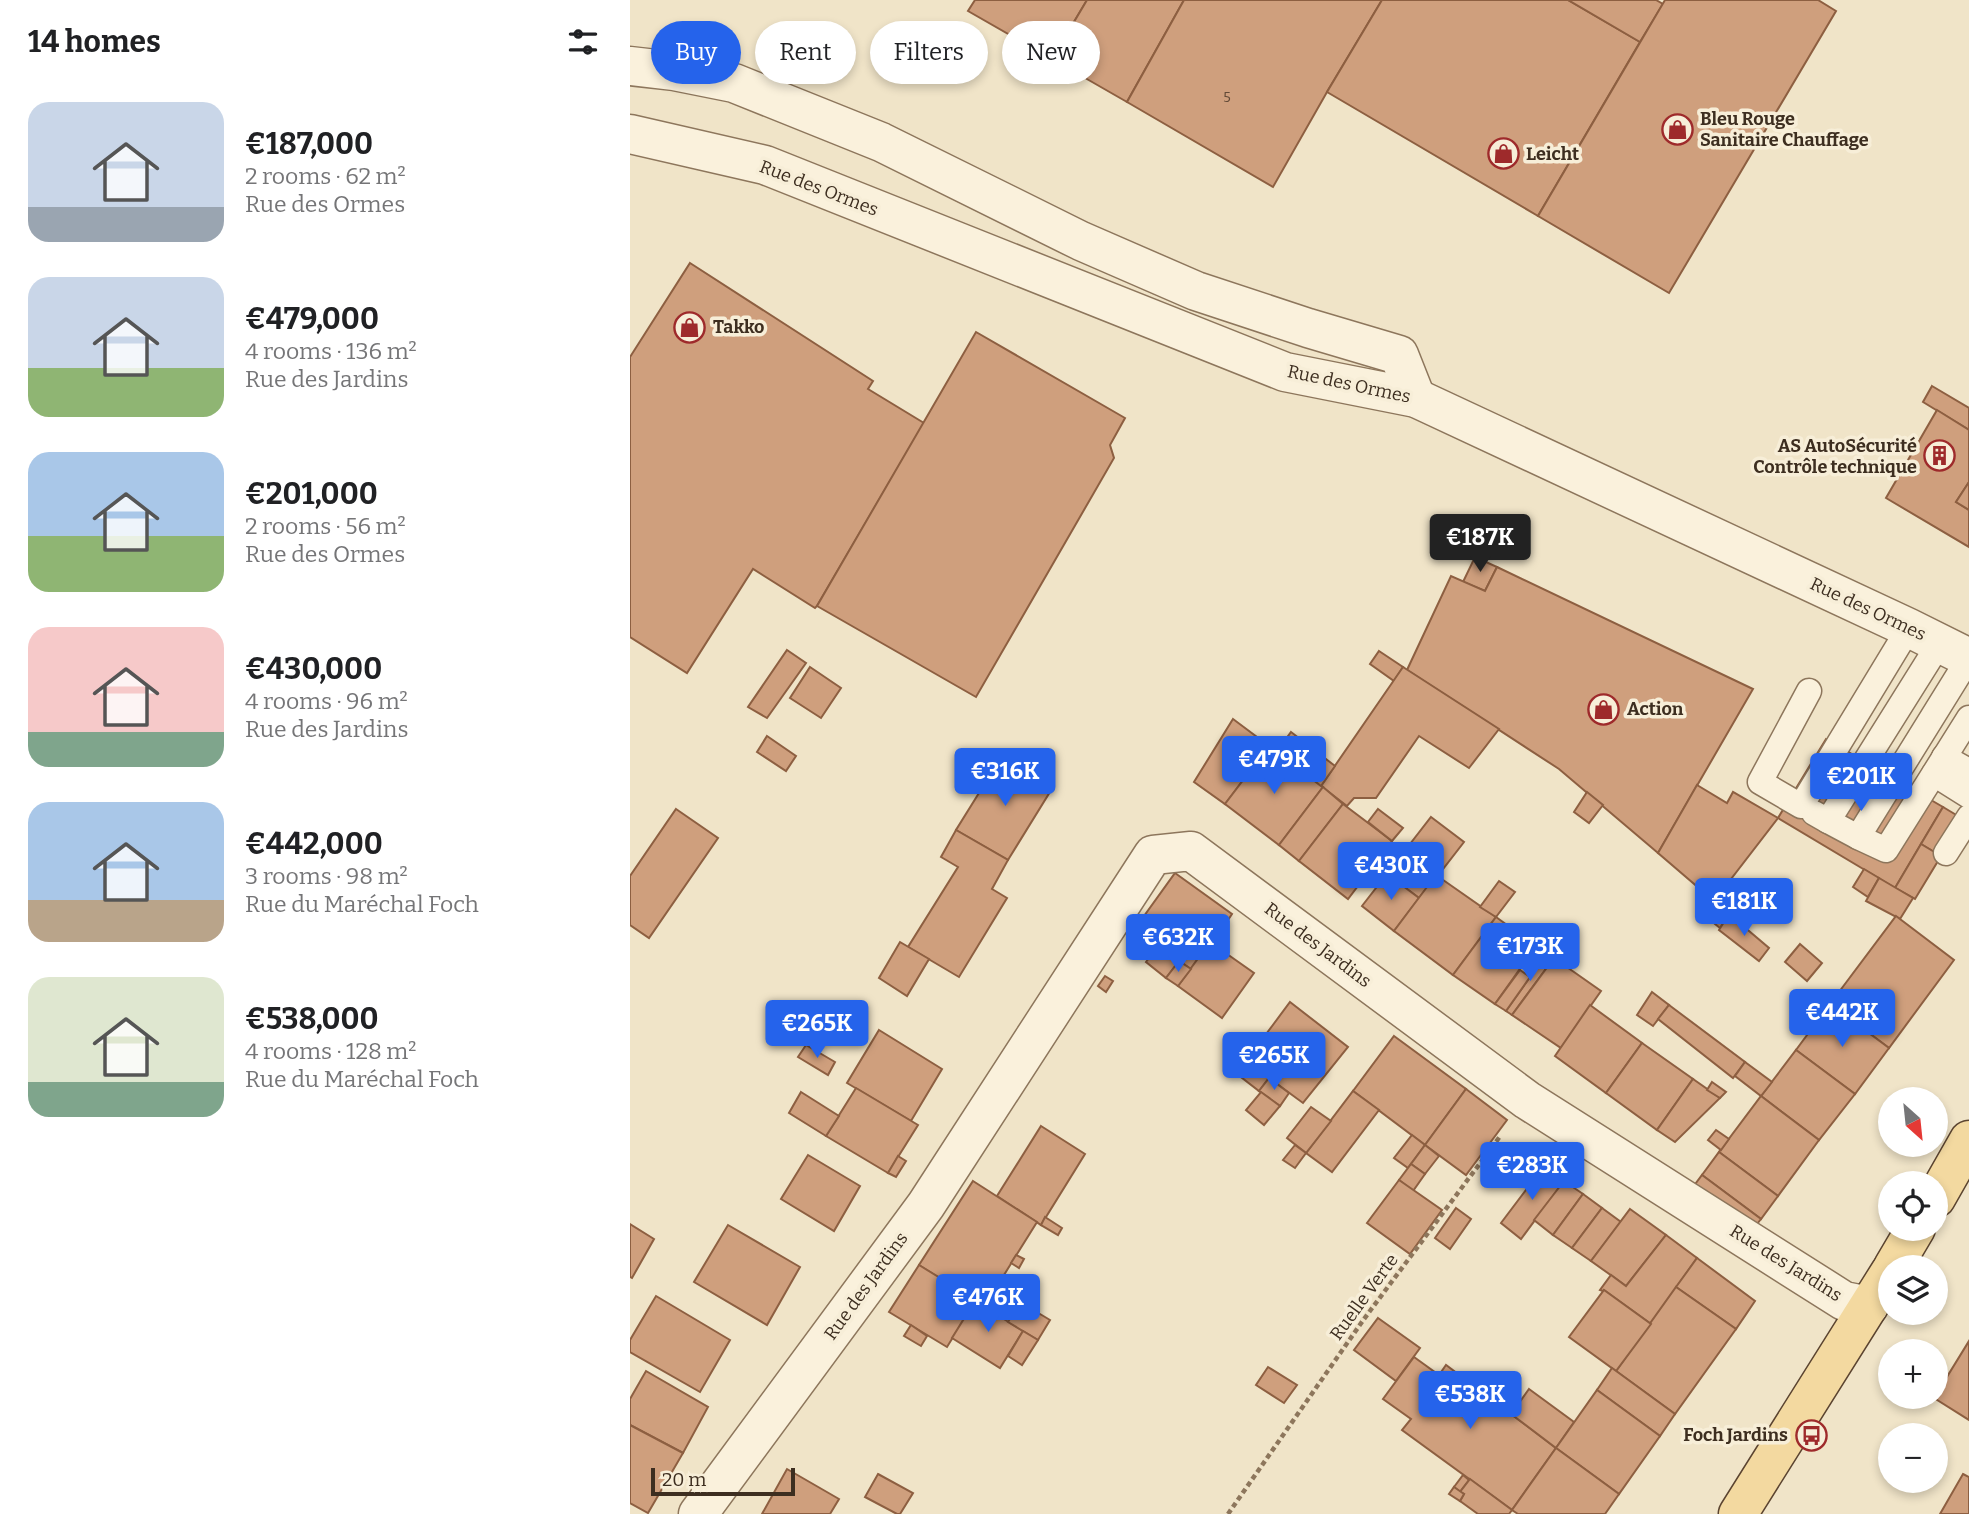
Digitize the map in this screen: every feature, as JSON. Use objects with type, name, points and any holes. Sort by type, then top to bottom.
[{"type":"main road","points":[[1948,1177],[1969,1140]]},
{"type":"main road","points":[[1738,1514],[1878,1291]]},
{"type":"street","points":[[630,66],[674,71],[734,83],[881,142],[1081,241],[1196,291],[1399,355],[1416,398]]},
{"type":"street","name":"Rue des Ormes","points":[[630,134],[765,165],[1284,372],[1416,398],[1939,643]]},
{"type":"street","name":"Rue des Jardins","points":[[698,1514],[926,1205],[1153,855],[1191,851],[1527,1100],[1844,1301],[1869,1306]]},
{"type":"lane","points":[[1801,806],[1939,643]]},
{"type":"lane","points":[[1828,821],[1939,643]]},
{"type":"lane","points":[[1858,837],[1939,643]]},
{"type":"lane","points":[[1809,691],[1759,782],[1886,850],[1969,718]]},
{"type":"lane","points":[[1939,766],[1969,771]]},
{"type":"lane","points":[[1939,766],[1969,796]]},
{"type":"lane","points":[[1946,853],[1969,817]]},
{"type":"path","name":"Ruelle Verte","points":[[1228,1514],[1364,1319],[1527,1100]]},
{"type":"building","points":[[975,0],[1087,0],[1075,21],[1002,21],[1002,30],[968,11]]},
{"type":"building","points":[[1087,0],[1184,0],[1127,102],[1096,84],[1100,84],[1100,21],[1075,21]]},
{"type":"building","points":[[1184,0],[1382,0],[1273,187],[1127,102]]},
{"type":"building","name":"Leicht","points":[[1382,0],[1568,0],[1640,42],[1538,216],[1327,92]]},
{"type":"building","points":[[1568,0],[1656,0],[1663,4],[1640,42]]},
{"type":"building","name":"Bleu Rouge Sanitaire Chauffage","points":[[1665,0],[1818,0],[1836,11],[1669,293],[1538,216]]},
{"type":"building","points":[[690,263],[873,381],[868,389],[924,423],[817,606],[815,608],[753,569],[687,673],[630,637],[630,357]]},
{"type":"building","points":[[976,332],[1125,418],[1110,445],[1114,458],[976,697],[817,606]]},
{"type":"building","points":[[1932,386],[1969,408],[1969,430],[1923,402]]},
{"type":"building","name":"AS AutoSécurité Contrôle technique","points":[[1937,410],[1969,430],[1969,482],[1956,502],[1969,510],[1969,547],[1886,498]]},
{"type":"building","points":[[1969,482],[1969,510],[1956,502]]},
{"type":"building","points":[[1475,557],[1497,567],[1485,591],[1463,582]]},
{"type":"building","name":"Action","points":[[1497,567],[1753,689],[1658,853],[1559,769],[1407,670],[1451,576],[1485,591]]},
{"type":"building","points":[[787,650],[806,663],[767,718],[748,707]]},
{"type":"building","points":[[1379,651],[1403,667],[1394,681],[1370,664]]},
{"type":"building","points":[[810,667],[841,688],[821,718],[790,698]]},
{"type":"building","points":[[1403,667],[1499,729],[1469,768],[1419,736],[1376,798],[1354,798],[1347,806],[1321,786]]},
{"type":"building","points":[[1233,719],[1269,746],[1225,804],[1194,782]]},
{"type":"building","points":[[1291,732],[1313,749],[1298,768],[1278,753]]},
{"type":"building","points":[[767,736],[796,756],[786,771],[757,752]]},
{"type":"building","points":[[1826,739],[1943,807],[1895,888],[1778,818]]},
{"type":"building","points":[[1269,746],[1323,787],[1279,845],[1225,804]]},
{"type":"building","points":[[1313,749],[1335,766],[1321,786],[1298,768]]},
{"type":"building","points":[[1002,756],[1053,787],[1008,860],[956,830]]},
{"type":"building","points":[[1697,785],[1727,803],[1733,792],[1778,818],[1714,901],[1658,853]]},
{"type":"building","points":[[1323,787],[1343,804],[1299,861],[1279,845]]},
{"type":"building","points":[[1587,792],[1603,805],[1589,823],[1574,812]]},
{"type":"building","points":[[1343,804],[1392,841],[1348,899],[1299,861]]},
{"type":"building","points":[[1943,807],[1963,819],[1941,856],[1921,844]]},
{"type":"building","points":[[676,809],[718,838],[649,938],[630,925],[630,876]]},
{"type":"building","points":[[1378,809],[1403,828],[1392,841],[1368,822]]},
{"type":"building","points":[[1431,817],[1464,842],[1443,869],[1410,844]]},
{"type":"building","points":[[956,830],[1008,860],[992,889],[1007,898],[959,977],[908,947],[958,867],[941,857]]},
{"type":"building","points":[[1410,844],[1442,868],[1419,898],[1387,874]]},
{"type":"building","points":[[1921,844],[1941,856],[1915,899],[1895,888]]},
{"type":"building","points":[[1864,869],[1879,878],[1868,897],[1853,887]]},
{"type":"building","points":[[1175,873],[1232,914],[1191,969],[1134,930]]},
{"type":"building","points":[[1387,874],[1419,898],[1394,931],[1362,906]]},
{"type":"building","points":[[1436,875],[1496,917],[1453,975],[1394,931]]},
{"type":"building","points":[[1879,878],[1913,898],[1900,919],[1866,901]]},
{"type":"building","points":[[1499,881],[1515,892],[1496,917],[1480,907]]},
{"type":"building","points":[[1724,891],[1750,912],[1741,924],[1714,901]]},
{"type":"building","points":[[1714,901],[1729,914],[1720,928],[1704,915]]},
{"type":"building","points":[[1729,914],[1769,948],[1759,961],[1719,930]]},
{"type":"building","points":[[1896,916],[1954,960],[1889,1048],[1830,1004]]},
{"type":"building","points":[[1496,917],[1536,946],[1495,1004],[1453,975]]},
{"type":"building","points":[[900,942],[929,959],[907,996],[879,978]]},
{"type":"building","points":[[1210,942],[1254,973],[1222,1018],[1178,986]]},
{"type":"building","points":[[1800,944],[1822,963],[1807,981],[1785,962]]},
{"type":"building","points":[[1158,946],[1179,961],[1166,978],[1146,962]]},
{"type":"building","points":[[1547,953],[1554,958],[1512,1015],[1506,1011]]},
{"type":"building","points":[[1554,958],[1601,991],[1561,1048],[1512,1015]]},
{"type":"building","points":[[1179,961],[1191,969],[1178,986],[1166,978]]},
{"type":"building","points":[[1520,970],[1530,977],[1506,1011],[1495,1004]]},
{"type":"building","points":[[1105,976],[1113,981],[1106,992],[1098,986]]},
{"type":"building","points":[[1652,992],[1669,1005],[1653,1026],[1637,1015]]},
{"type":"building","points":[[1290,1002],[1348,1047],[1303,1103],[1246,1061]]},
{"type":"building","points":[[1830,1004],[1889,1048],[1855,1094],[1796,1050]]},
{"type":"building","points":[[1590,1005],[1642,1043],[1606,1093],[1555,1056]]},
{"type":"building","points":[[1669,1005],[1745,1062],[1733,1078],[1658,1019]]},
{"type":"building","points":[[879,1030],[942,1069],[911,1121],[847,1083]]},
{"type":"building","points":[[1394,1036],[1466,1089],[1425,1145],[1353,1091]]},
{"type":"building","points":[[1642,1043],[1693,1079],[1657,1130],[1606,1093]]},
{"type":"building","points":[[806,1045],[835,1062],[828,1075],[798,1057]]},
{"type":"building","points":[[1796,1050],[1855,1094],[1819,1140],[1761,1096]]},
{"type":"building","points":[[1246,1061],[1269,1078],[1259,1091],[1237,1074]]},
{"type":"building","points":[[1745,1062],[1772,1082],[1761,1096],[1735,1076]]},
{"type":"building","points":[[1269,1078],[1289,1093],[1280,1106],[1259,1091]]},
{"type":"building","points":[[1693,1079],[1720,1098],[1675,1142],[1657,1130]]},
{"type":"building","points":[[1712,1082],[1726,1092],[1720,1098],[1707,1090]]},
{"type":"building","points":[[856,1088],[918,1125],[888,1173],[826,1136]]},
{"type":"building","points":[[1466,1089],[1507,1120],[1466,1175],[1425,1145]]},
{"type":"building","points":[[1353,1091],[1379,1110],[1332,1172],[1306,1153]]},
{"type":"building","points":[[801,1092],[839,1116],[826,1136],[789,1113]]},
{"type":"building","points":[[1261,1092],[1280,1106],[1264,1125],[1246,1110]]},
{"type":"building","points":[[1761,1096],[1819,1140],[1778,1196],[1719,1152]]},
{"type":"building","points":[[1311,1107],[1331,1121],[1306,1153],[1287,1138]]},
{"type":"building","points":[[1041,1126],[1085,1154],[1041,1225],[997,1196]]},
{"type":"building","points":[[1716,1130],[1729,1139],[1721,1150],[1708,1140]]},
{"type":"building","points":[[1412,1135],[1425,1145],[1408,1168],[1394,1158]]},
{"type":"building","points":[[1295,1145],[1306,1153],[1295,1168],[1283,1160]]},
{"type":"building","points":[[1425,1145],[1439,1156],[1425,1174],[1411,1164]]},
{"type":"building","points":[[1719,1152],[1778,1196],[1761,1219],[1702,1175]]},
{"type":"building","points":[[808,1155],[860,1186],[834,1231],[781,1199]]},
{"type":"building","points":[[898,1156],[906,1161],[896,1177],[888,1173]]},
{"type":"building","points":[[1411,1164],[1425,1174],[1413,1191],[1399,1180]]},
{"type":"building","points":[[1544,1166],[1564,1181],[1521,1239],[1501,1223]]},
{"type":"building","points":[[1702,1175],[1761,1219],[1753,1229],[1693,1187]]},
{"type":"building","points":[[1399,1180],[1442,1210],[1410,1254],[1367,1223]]},
{"type":"building","points":[[973,1181],[1037,1222],[984,1307],[919,1265]]},
{"type":"building","points":[[1564,1181],[1583,1194],[1553,1235],[1534,1220]]},
{"type":"building","points":[[1583,1194],[1602,1208],[1572,1248],[1553,1235]]},
{"type":"building","points":[[1456,1208],[1471,1219],[1450,1249],[1435,1238]]},
{"type":"building","points":[[1602,1208],[1621,1222],[1591,1261],[1572,1248]]},
{"type":"building","points":[[1630,1209],[1666,1235],[1626,1286],[1591,1261]]},
{"type":"building","points":[[1045,1217],[1062,1228],[1058,1235],[1041,1225]]},
{"type":"building","points":[[630,1224],[654,1239],[632,1278],[630,1277]]},
{"type":"building","points":[[728,1225],[800,1267],[767,1325],[694,1282]]},
{"type":"building","points":[[1666,1235],[1697,1258],[1651,1324],[1604,1290],[1600,1290],[1611,1275],[1626,1286]]},
{"type":"building","points":[[1016,1255],[1024,1259],[1019,1268],[1011,1263]]},
{"type":"building","points":[[1697,1258],[1755,1301],[1736,1329],[1676,1287]]},
{"type":"building","points":[[919,1265],[976,1300],[947,1347],[889,1312]]},
{"type":"building","points":[[1676,1287],[1736,1329],[1675,1414],[1616,1371]]},
{"type":"building","points":[[1604,1290],[1651,1324],[1616,1371],[1569,1337]]},
{"type":"building","points":[[656,1296],[730,1340],[700,1392],[630,1352],[630,1340]]},
{"type":"building","points":[[975,1301],[1023,1331],[1000,1368],[952,1338]]},
{"type":"building","points":[[1020,1302],[1050,1320],[1038,1340],[1008,1322]]},
{"type":"building","points":[[1378,1318],[1420,1348],[1396,1381],[1354,1350]]},
{"type":"building","points":[[911,1325],[927,1336],[921,1346],[904,1336]]},
{"type":"building","points":[[1023,1331],[1038,1340],[1022,1365],[1008,1356]]},
{"type":"building","points":[[1969,1341],[1969,1420],[1948,1407],[1948,1375]]},
{"type":"building","points":[[1414,1357],[1439,1375],[1446,1365],[1556,1448],[1512,1510],[1402,1430],[1411,1419],[1383,1399]]},
{"type":"building","points":[[1268,1367],[1297,1385],[1284,1403],[1256,1385]]},
{"type":"building","points":[[1612,1368],[1675,1414],[1660,1436],[1597,1390]]},
{"type":"building","points":[[646,1371],[708,1407],[683,1453],[630,1425],[630,1399]]},
{"type":"building","points":[[1529,1389],[1574,1422],[1556,1448],[1511,1414]]},
{"type":"building","points":[[1597,1390],[1660,1436],[1619,1494],[1556,1448]]},
{"type":"building","points":[[630,1425],[683,1453],[648,1513],[630,1503]]},
{"type":"building","points":[[1556,1448],[1619,1494],[1605,1514],[1518,1514],[1512,1510]]},
{"type":"building","points":[[787,1469],[839,1499],[830,1514],[762,1514]]},
{"type":"building","points":[[878,1474],[913,1493],[900,1514],[865,1497]]},
{"type":"building","points":[[1963,1474],[1969,1477],[1969,1514],[1940,1514]]},
{"type":"building","points":[[1463,1475],[1469,1480],[1460,1492],[1454,1487]]},
{"type":"building","points":[[1470,1479],[1512,1510],[1509,1514],[1478,1514],[1460,1501],[1464,1494],[1460,1492]]},
{"type":"building","points":[[1454,1487],[1464,1494],[1460,1501],[1449,1494]]},
{"type":"place","name":"Bleu Rouge Sanitaire Chauffage","points":[[1677,129]]},
{"type":"place","name":"Leicht","points":[[1503,154]]},
{"type":"place","name":"Takko","points":[[690,327]]},
{"type":"place","name":"AS AutoSécurité Contrôle technique","points":[[1940,456]]},
{"type":"place","name":"Action","points":[[1604,709]]},
{"type":"place","name":"Foch Jardins","points":[[1811,1435]]}]
